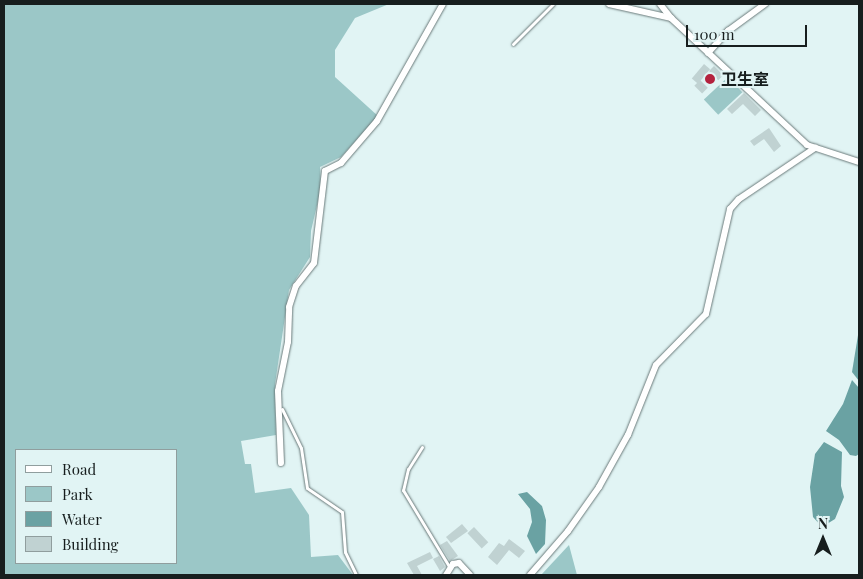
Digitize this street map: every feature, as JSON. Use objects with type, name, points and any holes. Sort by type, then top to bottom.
[{"type":"street","points":[[281,462],[278,394],[288,342],[291,298],[314,263],[324,171],[341,163],[378,121],[443,4]]},
{"type":"street","points":[[609,4],[671,18]]},
{"type":"street","points":[[660,4],[671,18],[788,129],[815,148],[859,162]]},
{"type":"street","points":[[708,53],[728,31],[765,4]]},
{"type":"street","points":[[530,575],[568,532],[599,487],[628,435],[656,365],[706,314],[730,209],[739,199],[815,148]]},
{"type":"street","points":[[449,572],[459,563],[470,575]]},
{"type":"lane","points":[[512,44],[553,4]]},
{"type":"lane","points":[[278,394],[282,412],[300,448],[307,488],[342,512],[345,552],[356,575]]},
{"type":"lane","points":[[422,447],[408,469],[403,490],[449,572]]},
{"type":"green space","points":[[4,4],[389,4],[355,18],[335,50],[335,77],[378,116],[341,157],[320,167],[321,188],[311,231],[310,257],[289,290],[275,384],[276,435],[241,441],[245,464],[251,464],[255,493],[291,488],[309,515],[311,557],[338,555],[353,575],[4,575]]},
{"type":"green space","points":[[728,77],[742,92],[718,115],[704,100]]},
{"type":"green space","points":[[569,545],[577,575],[541,575]]},
{"type":"water","points":[[859,329],[859,381],[852,372]]},
{"type":"water","points":[[852,380],[859,388],[859,454],[856,456],[850,455],[839,440],[826,431],[843,404]]},
{"type":"water","points":[[824,442],[842,452],[841,486],[844,497],[835,519],[822,527],[813,517],[810,487],[815,454]]},
{"type":"water","points":[[527,492],[542,506],[546,520],[545,544],[536,554],[527,536],[532,522],[530,509],[518,494]]},
{"type":"building","points":[[704,64],[710,69],[698,84],[692,79]]},
{"type":"building","points":[[714,66],[723,75],[718,80],[709,71]]},
{"type":"building","points":[[700,80],[708,88],[702,93],[694,86]]},
{"type":"building","points":[[744,93],[761,110],[755,116],[743,104],[732,114],[727,109]]},
{"type":"building","points":[[769,128],[781,146],[774,152],[764,139],[754,146],[750,141]]},
{"type":"building","points":[[462,524],[468,531],[451,543],[446,537]]},
{"type":"building","points":[[474,527],[488,542],[482,548],[467,533]]},
{"type":"building","points":[[509,539],[525,551],[519,558],[509,550],[497,565],[488,557],[499,543],[504,546]]},
{"type":"building","points":[[447,541],[458,556],[450,561],[440,545]]},
{"type":"building","points":[[430,552],[433,558],[417,566],[422,575],[414,575],[407,563]]},
{"type":"building","points":[[439,556],[445,567],[440,571],[433,559]]},
{"type":"place","name":"卫生室","points":[[710,79]]}]
